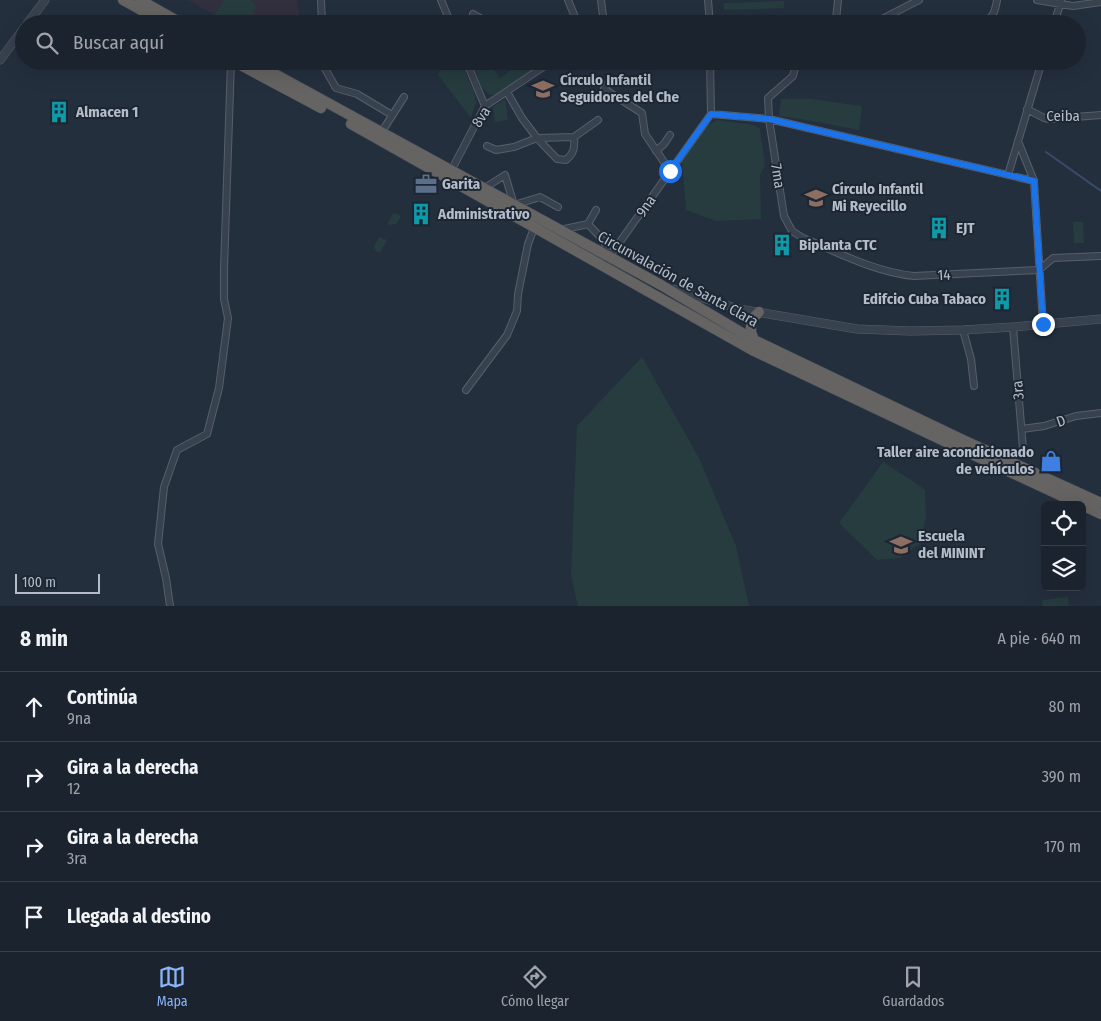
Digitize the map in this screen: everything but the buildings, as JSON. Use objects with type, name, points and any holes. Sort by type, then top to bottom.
[{"type":"highway","points":[[123,0],[150,15]]},
{"type":"highway","points":[[140,0],[167,15]]},
{"type":"highway","name":"Circunvalación de Santa Clara","points":[[250,70],[381,133],[661,285],[754,340],[963,440],[1101,503]]},
{"type":"highway","name":"Circunvalación de Santa Clara","points":[[266,70],[534,228],[752,350],[1073,501]]},
{"type":"highway","points":[[754,340],[751,332],[751,320],[759,312]]},
{"type":"highway","name":"Circunvalación de Santa Clara","points":[[1086,507],[1101,514]]},
{"type":"street","points":[[34,15],[45,0]]},
{"type":"street","points":[[321,0],[322,15]]},
{"type":"street","points":[[441,0],[447,15]]},
{"type":"street","points":[[568,0],[574,15]]},
{"type":"street","points":[[601,0],[603,15]]},
{"type":"street","points":[[708,0],[709,15]]},
{"type":"street","points":[[836,15],[838,0]]},
{"type":"street","points":[[890,15],[919,0]]},
{"type":"street","points":[[992,15],[997,0]]},
{"type":"street","points":[[1037,0],[1060,2],[1072,6],[1101,2]]},
{"type":"street","points":[[1056,15],[1060,2]]},
{"type":"street","points":[[0,60],[15,40]]},
{"type":"street","points":[[170,606],[158,544],[164,487],[177,450],[207,434],[219,388],[228,318],[224,299],[224,269],[232,70]]},
{"type":"street","points":[[326,70],[336,88],[358,94],[392,115]]},
{"type":"street","points":[[470,70],[485,106]]},
{"type":"street","name":"8va","points":[[451,171],[485,106],[539,70]]},
{"type":"street","points":[[710,70],[711,114],[769,119],[1034,181]]},
{"type":"street","name":"7ma","points":[[792,231],[784,216],[769,119],[768,98],[793,76],[795,70]]},
{"type":"street","points":[[1008,175],[1039,70]]},
{"type":"street","points":[[610,80],[604,89],[642,113],[645,134],[670,171]]},
{"type":"street","points":[[507,92],[536,138],[557,158],[566,160],[573,154],[575,147],[574,137]]},
{"type":"street","points":[[381,133],[404,97]]},
{"type":"street","name":"Ceiba","points":[[1027,110],[1049,119],[1101,115]]},
{"type":"street","name":"9na","points":[[602,267],[711,114]]},
{"type":"street","points":[[487,146],[496,150],[514,147],[536,138],[574,137],[598,120]]},
{"type":"street","points":[[656,151],[670,135]]},
{"type":"street","points":[[1018,141],[1034,181],[1043,324]]},
{"type":"street","points":[[483,189],[505,175],[514,205],[540,197],[558,207]]},
{"type":"street","points":[[559,230],[588,224],[596,210]]},
{"type":"street","points":[[588,224],[604,241],[609,257]]},
{"type":"street","points":[[466,390],[508,335],[517,310],[518,294],[528,244],[534,228]]},
{"type":"street","name":"14","points":[[792,231],[812,242],[881,270],[914,276],[1039,270],[1053,258],[1101,256]]},
{"type":"street","points":[[661,285],[739,309],[857,329],[910,332],[963,330],[1101,319]]},
{"type":"street","name":"3ra","points":[[1013,327],[1022,429],[1023,450],[1020,454]]},
{"type":"street","points":[[963,330],[971,359],[974,386]]},
{"type":"street","name":"D","points":[[1022,429],[1044,426],[1076,416],[1101,413]]},
{"type":"shaded area","points":[[189,0],[297,0],[299,15],[214,15]]},
{"type":"green space","points":[[224,0],[250,0],[254,3],[256,10],[252,15],[214,15]]},
{"type":"green space","points":[[784,1],[784,8],[724,10],[724,3]]},
{"type":"green space","points":[[440,70],[464,70],[474,91],[476,102],[471,118],[438,75]]},
{"type":"green space","points":[[475,70],[494,70],[500,78],[511,70],[531,70],[497,94],[491,95],[481,85]]},
{"type":"green space","points":[[505,99],[508,120],[495,122],[493,107]]},
{"type":"green space","points":[[781,99],[811,99],[862,106],[859,130],[779,116]]},
{"type":"green space","points":[[717,120],[754,125],[760,129],[765,166],[760,175],[761,219],[716,221],[686,210],[682,161],[707,126]]},
{"type":"green space","points":[[393,213],[401,217],[396,224],[387,225]]},
{"type":"green space","points":[[1073,222],[1083,222],[1084,243],[1074,243]]},
{"type":"green space","points":[[379,237],[387,240],[381,251],[378,252],[374,246]]},
{"type":"green space","points":[[642,357],[699,458],[736,546],[749,606],[578,606],[571,575],[577,426]]},
{"type":"green space","points":[[883,462],[925,490],[926,518],[919,544],[900,558],[877,560],[839,523]]},
{"type":"green space","points":[[1068,597],[1069,606],[1043,606],[1042,600]]},
{"type":"waterway","points":[[1046,152],[1101,191]]},
{"type":"place","name":"Círculo Infantil Seguidores del Che","points":[[543,89]]},
{"type":"place","name":"Almacen 1","points":[[59,112]]},
{"type":"place","name":"Garita","points":[[426,184]]},
{"type":"place","name":"Círculo Infantil Mi Reyecillo","points":[[816,198]]},
{"type":"place","name":"Administrativo","points":[[421,214]]},
{"type":"place","name":"EJT","points":[[939,228]]},
{"type":"place","name":"Biplanta CTC","points":[[782,245]]},
{"type":"place","name":"Edifcio Cuba Tabaco","points":[[1002,299]]},
{"type":"place","name":"Taller aire acondicionado de vehículos","points":[[1051,461]]},
{"type":"place","name":"Escuela del MININT","points":[[901,545]]},
{"type":"route","points":[[670,171],[711,114],[769,119],[1034,181],[1043,324]]}]
